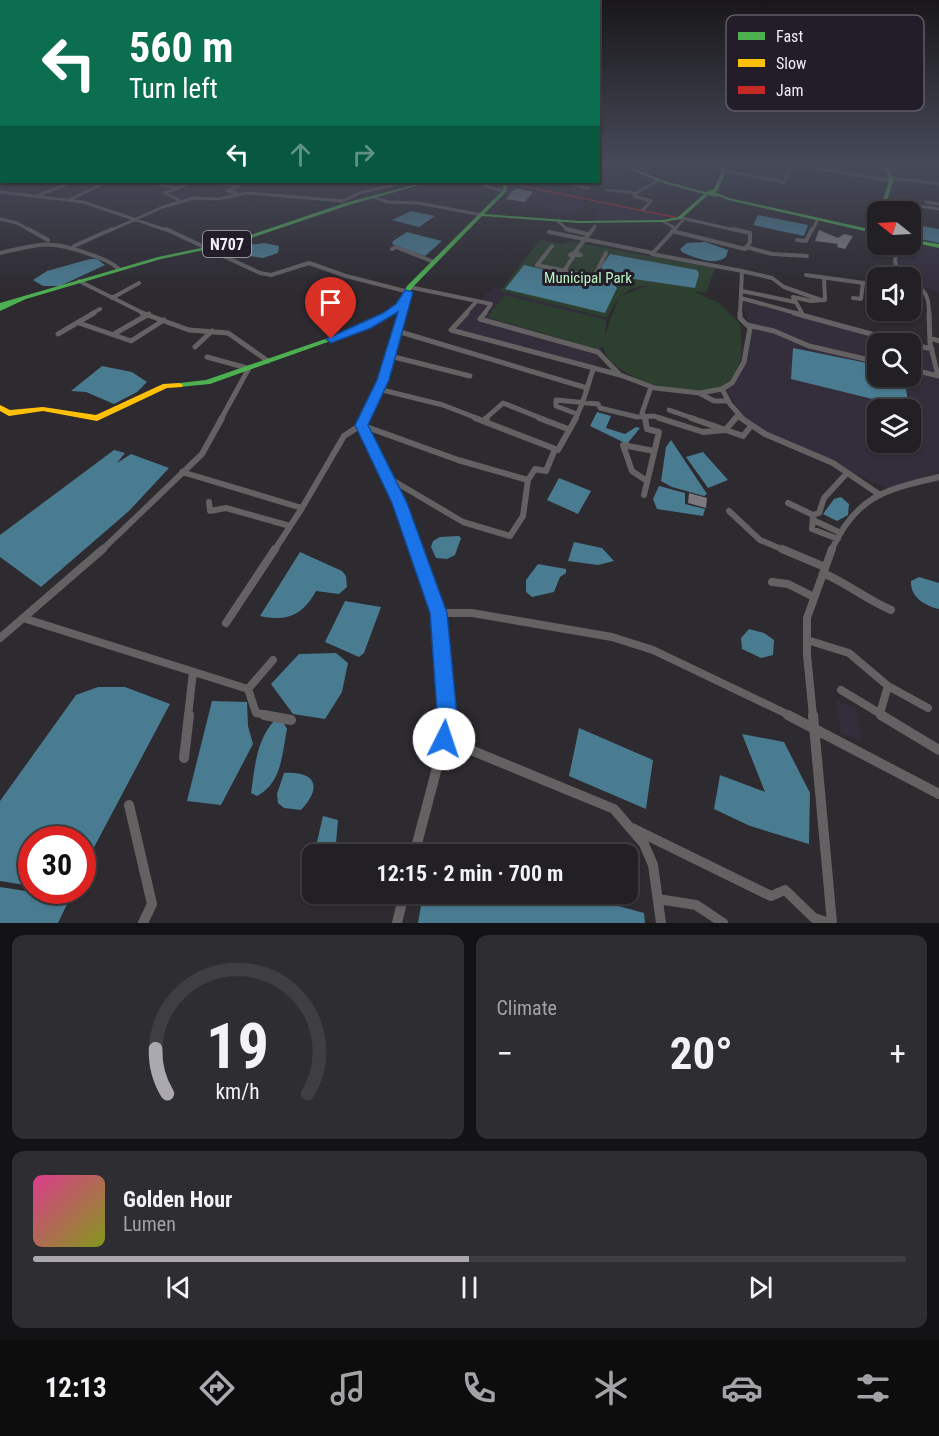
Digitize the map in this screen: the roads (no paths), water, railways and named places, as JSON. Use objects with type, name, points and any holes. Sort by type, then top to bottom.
[{"type":"main road","name":"N707","points":[[0,307],[119,269],[253,236],[342,206]]},
{"type":"main road","points":[[0,407],[9,413],[43,409],[97,418],[166,386],[207,382],[368,326],[400,306],[409,290],[490,206]]},
{"type":"main road","points":[[623,206],[681,218]]},
{"type":"main road","points":[[482,215],[558,221],[663,221],[681,218],[695,206]]},
{"type":"main road","points":[[762,206],[867,230]]},
{"type":"main road","points":[[921,243],[939,246]]},
{"type":"street","points":[[94,206],[161,226],[260,273],[271,275],[309,263],[346,276],[409,290],[491,304],[480,319],[598,352],[620,375]]},
{"type":"street","points":[[74,246],[168,206]]},
{"type":"street","points":[[332,209],[336,206]]},
{"type":"street","points":[[434,206],[482,215]]},
{"type":"street","points":[[643,210],[646,206]]},
{"type":"street","points":[[921,206],[939,209]]},
{"type":"street","points":[[653,253],[681,218],[750,233],[750,242],[740,256]]},
{"type":"street","points":[[0,219],[17,223],[51,242]]},
{"type":"street","points":[[797,240],[806,241],[818,219]]},
{"type":"street","points":[[558,221],[561,227],[574,233],[587,234]]},
{"type":"street","points":[[663,221],[674,229],[746,248],[772,254],[807,256]]},
{"type":"street","points":[[564,271],[584,238],[595,226]]},
{"type":"street","points":[[549,232],[772,278],[784,287],[821,300]]},
{"type":"street","points":[[0,253],[28,244],[51,242],[74,246],[112,262],[119,269]]},
{"type":"street","points":[[552,246],[537,265],[594,277],[606,253]]},
{"type":"street","points":[[392,249],[396,247],[435,262]]},
{"type":"street","points":[[477,301],[451,330],[593,370],[620,375],[651,387],[700,393],[722,389],[732,383],[744,362],[750,328],[743,324],[740,318],[742,272]]},
{"type":"street","points":[[806,275],[867,284]]},
{"type":"street","points":[[802,313],[793,297],[811,301],[826,297],[824,278]]},
{"type":"street","points":[[79,282],[191,331],[223,332],[237,337],[268,362]]},
{"type":"street","points":[[112,298],[139,283]]},
{"type":"street","points":[[853,298],[861,299],[863,283]]},
{"type":"street","points":[[921,287],[930,310],[930,338],[938,376],[921,372]]},
{"type":"street","points":[[226,622],[302,508],[344,436],[361,425],[390,356],[409,290]]},
{"type":"street","points":[[742,291],[795,302]]},
{"type":"street","points":[[741,298],[802,313],[867,334]]},
{"type":"street","points":[[58,334],[80,323],[100,309]]},
{"type":"street","points":[[930,310],[939,312]]},
{"type":"street","points":[[114,334],[149,314]]},
{"type":"street","points":[[80,323],[131,341],[164,320]]},
{"type":"street","points":[[743,324],[774,331],[809,346],[867,359]]},
{"type":"street","points":[[195,346],[212,331]]},
{"type":"street","points":[[397,331],[587,388]]},
{"type":"street","points":[[930,338],[939,341]]},
{"type":"street","points":[[921,347],[932,349]]},
{"type":"street","points":[[390,356],[470,376]]},
{"type":"street","points":[[0,638],[130,526],[202,454],[248,368],[234,367],[207,357]]},
{"type":"street","points":[[378,389],[443,405],[558,450],[584,402],[583,396],[593,370]]},
{"type":"street","points":[[644,495],[659,432],[647,429],[642,413],[651,387]]},
{"type":"street","points":[[722,389],[726,401],[737,416],[751,426],[829,460],[880,495]]},
{"type":"street","points":[[700,393],[714,401],[726,401]]},
{"type":"street","points":[[577,414],[556,406],[556,400],[584,402],[637,417],[654,416],[703,432],[725,430],[737,416]]},
{"type":"street","points":[[484,420],[504,401],[568,429]]},
{"type":"street","points":[[669,410],[743,436],[747,434],[751,426]]},
{"type":"street","points":[[691,428],[695,418]]},
{"type":"street","points":[[361,425],[399,503],[439,613],[448,726],[417,844]]},
{"type":"street","points":[[361,425],[458,460],[528,480]]},
{"type":"street","points":[[647,481],[632,471],[623,445],[654,451]]},
{"type":"street","points":[[387,477],[463,522],[510,536],[523,516],[528,480],[535,468],[546,471],[555,449]]},
{"type":"street","points":[[182,472],[302,508]]},
{"type":"street","points":[[813,517],[819,513],[824,498],[847,473]]},
{"type":"street","points":[[629,827],[771,896],[785,890],[814,918],[831,923],[807,640],[808,614],[824,570],[852,513],[880,495],[896,488],[939,477]]},
{"type":"street","points":[[209,502],[210,512],[226,508],[290,526]]},
{"type":"street","points":[[788,503],[813,517]]},
{"type":"street","points":[[729,511],[760,540],[824,570],[851,585],[865,598],[891,610]]},
{"type":"street","points":[[813,517],[812,529],[839,536]]},
{"type":"street","points":[[772,582],[788,584],[814,597]]},
{"type":"street","points":[[439,613],[472,613],[592,633],[632,643],[772,706],[939,794]]},
{"type":"street","points":[[23,618],[248,689]]},
{"type":"street","points":[[807,640],[849,653],[888,686],[928,708]]},
{"type":"street","points":[[248,689],[273,660]]},
{"type":"street","points":[[184,758],[193,672]]},
{"type":"street","points":[[880,713],[888,686]]},
{"type":"street","points":[[248,689],[255,713],[291,720]]},
{"type":"street","points":[[841,690],[939,750]]},
{"type":"street","points":[[444,739],[614,809],[644,844],[653,865],[661,923]]},
{"type":"street","points":[[129,805],[152,904],[143,923]]},
{"type":"street","points":[[658,900],[696,905],[723,923]]},
{"type":"street","points":[[397,923],[402,904]]},
{"type":"water","points":[[411,211],[435,216],[419,227],[392,220]]},
{"type":"water","points":[[758,215],[808,225],[804,236],[753,225]]},
{"type":"water","points":[[921,226],[939,229],[939,243],[921,239]]},
{"type":"water","points":[[407,232],[442,241],[425,256],[392,244]]},
{"type":"water","points":[[705,242],[728,250],[726,257],[717,261],[699,259],[680,249],[687,243]]},
{"type":"water","points":[[265,243],[279,246],[278,253],[263,258],[237,254],[247,245]]},
{"type":"water","points":[[610,254],[697,270],[699,274],[695,288],[614,276],[612,282],[617,288],[605,313],[505,289],[524,265],[597,282],[604,281],[609,275],[601,267]]},
{"type":"water","points":[[97,259],[105,265],[60,286],[43,286],[33,280],[47,271]]},
{"type":"water","points":[[793,348],[867,363],[867,387],[906,387],[908,399],[872,399],[791,379]]},
{"type":"water","points":[[102,366],[132,372],[147,382],[137,392],[114,404],[86,392],[71,391]]},
{"type":"water","points":[[597,412],[611,416],[606,428],[625,434],[636,427],[640,428],[627,444],[590,426]]},
{"type":"water","points":[[671,440],[707,494],[704,496],[672,487],[661,481],[666,447]]},
{"type":"water","points":[[114,450],[125,453],[117,463],[131,454],[169,468],[129,511],[41,587],[0,557],[0,535]]},
{"type":"water","points":[[703,452],[728,480],[708,488],[686,457]]},
{"type":"water","points":[[559,478],[591,491],[578,514],[547,500]]},
{"type":"water","points":[[659,486],[685,493],[685,504],[705,509],[703,516],[657,509],[653,499]]},
{"type":"water","points":[[841,497],[849,504],[848,515],[837,521],[823,514],[834,499]]},
{"type":"water","points":[[459,536],[461,538],[455,555],[447,559],[436,558],[431,547],[433,541],[440,537]]},
{"type":"water","points":[[574,542],[602,548],[614,561],[598,565],[568,561]]},
{"type":"water","points":[[300,552],[342,571],[346,576],[347,587],[339,594],[316,591],[306,606],[293,615],[278,618],[260,616]]},
{"type":"water","points":[[538,564],[566,569],[566,573],[560,577],[554,592],[532,597],[526,592],[526,580]]},
{"type":"water","points":[[919,577],[939,583],[939,609],[919,600],[913,592],[911,581]]},
{"type":"water","points":[[345,601],[381,607],[364,653],[359,657],[325,642]]},
{"type":"water","points":[[749,629],[764,633],[774,640],[773,655],[761,658],[742,649],[741,638]]},
{"type":"water","points":[[336,653],[348,663],[342,692],[325,719],[293,714],[271,684],[299,654]]},
{"type":"water","points":[[98,687],[125,687],[170,704],[96,843],[96,826],[18,826],[18,884],[0,881],[0,801],[76,695]]},
{"type":"water","points":[[212,701],[247,702],[248,726],[253,744],[221,805],[187,801]]},
{"type":"water","points":[[275,720],[282,720],[287,729],[280,767],[272,784],[257,796],[251,793],[257,754],[264,736]]},
{"type":"water","points":[[579,728],[653,760],[646,809],[569,776]]},
{"type":"water","points":[[742,734],[784,742],[810,793],[809,844],[750,826],[714,809],[720,775],[765,792]]},
{"type":"water","points":[[284,773],[304,775],[313,783],[312,795],[301,810],[284,808],[278,803],[277,794]]},
{"type":"water","points":[[323,816],[338,820],[336,844],[317,844]]},
{"type":"water","points":[[0,887],[18,890],[18,904],[67,904],[58,923],[0,923]]},
{"type":"water","points":[[421,904],[611,904],[644,913],[645,923],[418,923]]},
{"type":"park label","name":"Municipal Park","points":[[588,278]]}]
